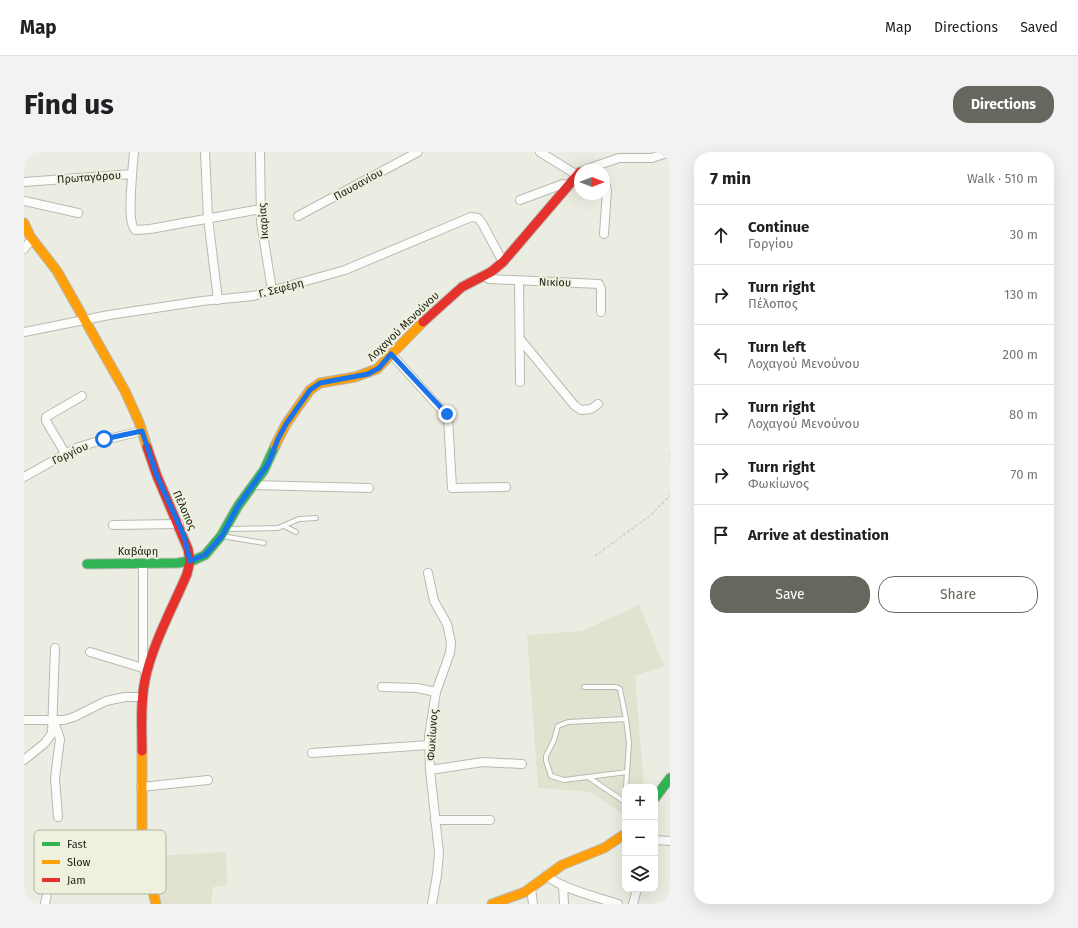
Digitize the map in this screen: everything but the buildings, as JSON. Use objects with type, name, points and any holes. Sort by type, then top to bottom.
[{"type":"street","name":"Πρωταγόρου","points":[[24,182],[132,174],[134,152]]},
{"type":"street","points":[[205,152],[208,218],[218,300]]},
{"type":"street","name":"Ικαρίας","points":[[260,152],[262,228],[272,290]]},
{"type":"street","points":[[540,152],[574,169]]},
{"type":"street","points":[[605,164],[619,158],[652,158],[669,152]]},
{"type":"street","name":"Παυσανίου","points":[[298,216],[414,153]]},
{"type":"street","points":[[132,174],[131,215],[134,229],[150,229],[261,210]]},
{"type":"street","name":"Λοχαγού Μενούνου","points":[[190,561],[205,555],[224,532],[238,506],[254,485],[270,459],[286,424],[310,390],[320,383],[368,374],[379,368],[408,336],[462,287],[493,271],[504,262],[574,180]]},
{"type":"street","points":[[520,200],[563,184],[569,186]]},
{"type":"street","points":[[604,234],[606,200]]},
{"type":"street","points":[[24,201],[78,213]]},
{"type":"street","name":"Γ. Σεφέρη","points":[[24,332],[84,319],[246,297],[345,270],[471,217],[477,218],[482,223],[504,262]]},
{"type":"street","name":"Πέλοπος","points":[[24,223],[32,239],[53,265],[125,391],[142,431],[157,476],[179,524],[186,543],[190,561],[185,580],[144,671],[142,696],[141,788],[143,830]]},
{"type":"street","points":[[24,249],[32,239]]},
{"type":"street","name":"Νικίου","points":[[484,275],[487,279],[599,284],[601,289],[601,312]]},
{"type":"street","points":[[519,281],[520,382]]},
{"type":"street","points":[[520,339],[574,405],[581,410],[591,409],[598,404]]},
{"type":"street","points":[[391,354],[448,417],[452,488],[506,487]]},
{"type":"street","points":[[65,453],[46,421],[46,417],[82,396]]},
{"type":"street","name":"Γοργίου","points":[[24,477],[65,453],[94,442],[142,431]]},
{"type":"street","points":[[254,485],[370,488]]},
{"type":"street","points":[[113,525],[179,524]]},
{"type":"street","name":"Καβάφη","points":[[86,564],[178,563],[190,561]]},
{"type":"street","points":[[90,652],[144,671],[143,563]]},
{"type":"street","name":"Φωκίωνος","points":[[428,573],[434,601],[447,624],[451,642],[449,657],[436,692],[429,744],[430,770],[439,859],[432,904]]},
{"type":"street","points":[[24,760],[48,740],[52,734],[54,720],[55,648]]},
{"type":"street","points":[[382,687],[417,688],[436,692]]},
{"type":"street","points":[[24,720],[54,720],[74,717],[106,701],[125,697],[142,696]]},
{"type":"street","points":[[54,720],[60,739],[55,772],[58,817]]},
{"type":"street","points":[[312,753],[429,744]]},
{"type":"street","points":[[430,770],[482,762],[522,764]]},
{"type":"street","points":[[658,794],[670,778]]},
{"type":"street","points":[[141,788],[208,780]]},
{"type":"street","points":[[435,820],[490,820]]},
{"type":"street","points":[[492,904],[518,895],[531,888],[547,875],[570,860],[606,848],[622,836]]},
{"type":"street","points":[[658,840],[670,840]]},
{"type":"street","points":[[547,875],[550,879],[563,885],[618,904]]},
{"type":"street","points":[[563,885],[564,904]]},
{"type":"street","points":[[531,888],[533,904]]},
{"type":"street","points":[[633,904],[636,892]]},
{"type":"street","points":[[45,904],[47,894]]},
{"type":"street","name":"Πέλοπος","points":[[154,894],[156,904]]},
{"type":"lane","points":[[224,532],[284,526],[299,519],[316,518]]},
{"type":"lane","points":[[284,526],[296,532]]},
{"type":"lane","points":[[224,532],[264,543]]},
{"type":"lane","points":[[584,687],[616,687],[620,689],[629,743],[626,784]]},
{"type":"lane","points":[[626,718],[568,722],[558,726],[554,740],[546,756],[549,775],[560,780],[627,772]]},
{"type":"lane","points":[[588,777],[622,800]]},
{"type":"path","points":[[595,556],[651,515],[670,495]]},
{"type":"shaded area","points":[[639,605],[664,666],[635,676],[644,784],[622,784],[622,814],[591,792],[538,788],[527,635],[582,631]]},
{"type":"shaded area","points":[[226,852],[227,885],[213,887],[211,904],[160,904],[158,894],[166,894],[166,855]]},
{"type":"traffic: fast","points":[[87,564],[178,563],[194,560],[205,555],[221,536],[238,506],[264,470],[275,446]]},
{"type":"traffic: fast","points":[[658,794],[670,778]]},
{"type":"traffic: slow","points":[[24,223],[30,236],[57,271],[125,391],[139,422],[147,447]]},
{"type":"traffic: slow","points":[[275,446],[286,424],[310,390],[320,383],[355,377],[377,369],[423,322]]},
{"type":"traffic: slow","points":[[142,751],[142,830]]},
{"type":"traffic: slow","points":[[492,904],[525,892],[562,865],[604,848],[622,836]]},
{"type":"traffic: slow","points":[[154,894],[156,904]]},
{"type":"traffic: jam","points":[[423,322],[462,287],[491,272],[503,262],[574,179]]},
{"type":"traffic: jam","points":[[142,751],[142,698],[148,667],[163,626],[187,574],[190,561],[188,549],[157,476],[147,447]]},
{"type":"route","points":[[104,439],[142,431],[149,456],[184,536],[190,561],[201,558],[218,541],[238,506],[268,464],[275,445],[286,424],[308,392],[317,384],[368,374],[379,368],[391,354],[447,414]]}]
